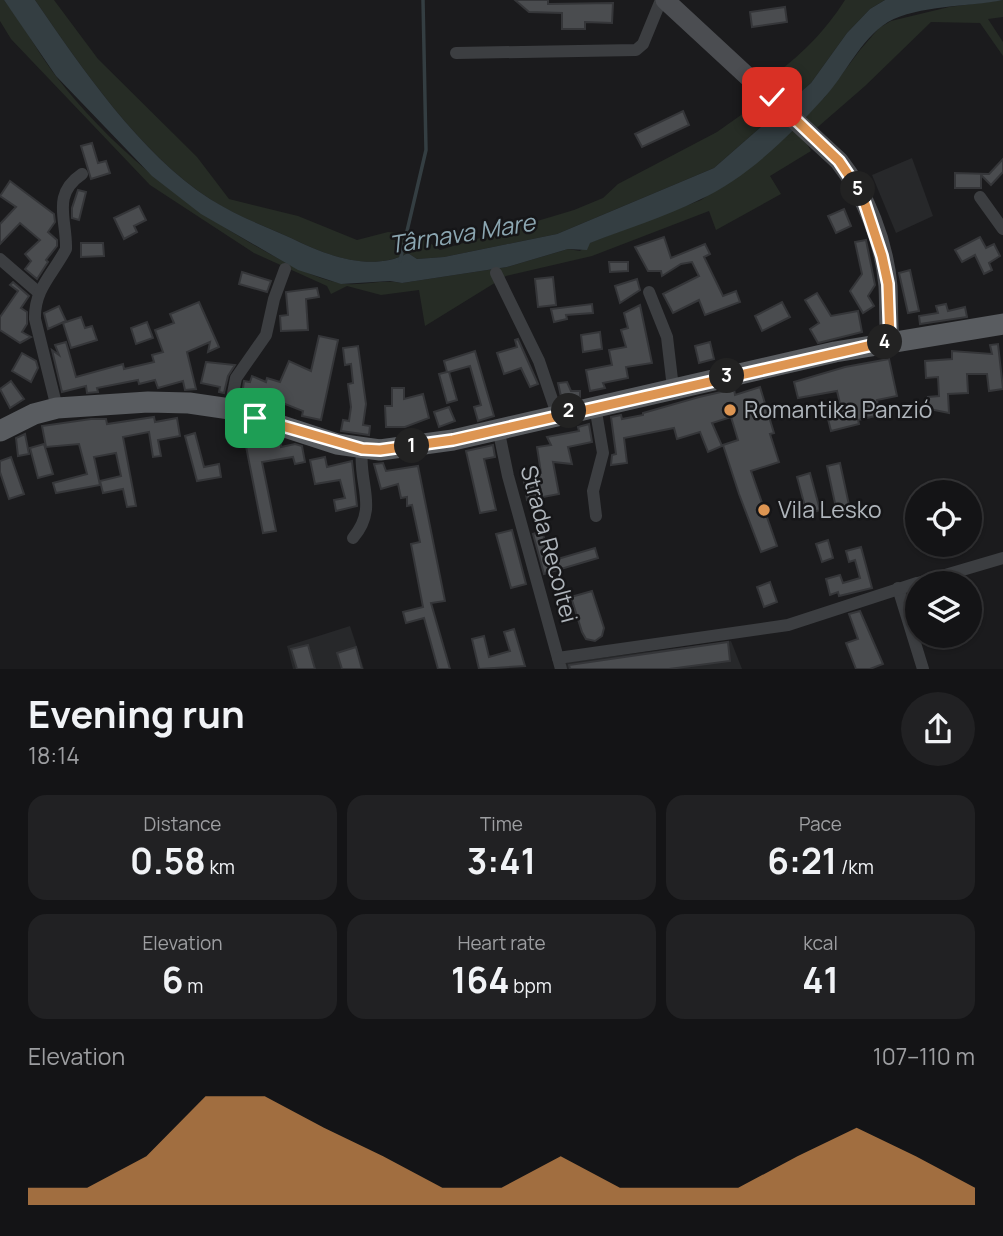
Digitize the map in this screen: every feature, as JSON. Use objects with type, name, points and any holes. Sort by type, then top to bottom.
[{"type":"main road","points":[[663,0],[772,97],[848,172],[867,208],[888,284],[890,341]]},
{"type":"main road","points":[[0,431],[34,414],[57,408],[148,402],[230,410],[362,449],[411,447],[890,341],[1003,324]]},
{"type":"street","points":[[456,53],[636,50],[643,44],[663,0]]},
{"type":"street","points":[[57,408],[35,319],[38,292],[66,249],[62,216],[65,194],[70,183],[82,174]]},
{"type":"street","points":[[980,197],[1003,229]]},
{"type":"street","points":[[0,259],[38,292]]},
{"type":"street","points":[[230,410],[236,378],[266,335],[274,299],[285,269]]},
{"type":"street","points":[[496,273],[539,361],[557,414]]},
{"type":"street","points":[[649,292],[667,337],[673,388]]},
{"type":"street","points":[[595,406],[603,453],[593,491],[596,516]]},
{"type":"street","name":"Strada Recoltei","points":[[498,428],[560,664]]},
{"type":"street","points":[[353,538],[365,525],[367,514],[360,464],[362,449]]},
{"type":"street","points":[[959,571],[1003,558]]},
{"type":"street","points":[[560,664],[788,625],[905,586]]},
{"type":"street","points":[[898,588],[923,669]]},
{"type":"shaded area","points":[[0,0],[4,0],[11,9],[48,66],[76,101],[149,172],[176,194],[261,249],[309,273],[347,284],[402,283],[507,267],[568,249],[580,251],[589,243],[701,200],[764,156],[824,98],[879,28],[891,21],[949,7],[1003,0],[1003,17],[988,19],[1003,42],[1003,56],[980,23],[931,22],[865,86],[804,139],[811,151],[770,176],[781,194],[716,230],[709,211],[592,256],[506,276],[425,326],[419,290],[381,295],[347,286],[331,294],[327,286],[254,253],[150,185],[11,39],[0,21]]},
{"type":"shaded area","points":[[4,0],[35,0],[114,108],[160,159],[185,181],[220,205],[250,220],[319,250],[364,262],[394,259],[408,253],[417,259],[444,257],[557,234],[714,168],[811,83],[847,33],[870,9],[885,0],[1003,0],[929,9],[888,22],[869,38],[831,90],[810,113],[750,169],[699,200],[590,243],[587,250],[568,249],[507,267],[402,283],[390,281],[341,284],[298,270],[201,214],[152,176],[56,76]]},
{"type":"shaded area","points":[[35,0],[54,0],[98,59],[197,157],[229,199],[298,216],[357,240],[388,232],[418,235],[440,250],[574,210],[603,198],[618,184],[717,132],[779,88],[769,79],[811,43],[845,0],[885,0],[870,9],[847,33],[811,83],[714,168],[557,234],[444,257],[417,259],[408,253],[394,259],[364,262],[318,250],[249,220],[219,205],[185,181],[160,159],[114,108]]},
{"type":"shaded area","points":[[912,158],[933,216],[896,233],[872,175]]},
{"type":"shaded area","points":[[350,626],[364,669],[293,669],[287,646]]},
{"type":"shaded area","points":[[731,641],[742,669],[555,669],[568,662]]},
{"type":"building","points":[[515,0],[548,0],[548,4],[613,3],[612,23],[585,22],[585,29],[562,29],[562,13],[529,12]]},
{"type":"building","points":[[785,7],[787,22],[752,27],[750,12]]},
{"type":"building","points":[[683,111],[689,125],[642,147],[635,134]]},
{"type":"building","points":[[92,143],[98,163],[106,161],[110,173],[91,179],[81,146]]},
{"type":"building","points":[[1003,159],[1003,172],[991,185],[981,175],[981,188],[955,188],[955,173],[989,174]]},
{"type":"building","points":[[10,181],[54,214],[55,222],[48,232],[57,240],[57,246],[46,260],[48,262],[37,279],[25,269],[31,261],[25,254],[40,240],[20,223],[0,244],[0,224],[16,207],[0,196]]},
{"type":"building","points":[[78,190],[86,192],[79,220],[72,218]]},
{"type":"building","points":[[139,206],[146,220],[134,226],[137,232],[124,239],[114,218]]},
{"type":"building","points":[[844,209],[851,226],[836,233],[828,216]]},
{"type":"building","points":[[664,237],[671,258],[705,244],[710,254],[704,257],[723,296],[736,291],[740,302],[705,315],[699,300],[673,313],[663,294],[699,276],[692,262],[681,264],[662,276],[661,271],[648,271],[635,247]]},
{"type":"building","points":[[980,237],[986,248],[994,244],[1000,256],[989,263],[992,270],[984,274],[975,255],[962,262],[955,250]]},
{"type":"building","points":[[866,240],[875,285],[868,296],[874,306],[863,313],[850,291],[862,274],[855,242]]},
{"type":"building","points":[[81,243],[103,243],[104,256],[81,257]]},
{"type":"building","points":[[609,262],[628,262],[628,271],[610,272]]},
{"type":"building","points":[[910,270],[919,311],[908,313],[899,273]]},
{"type":"building","points":[[242,272],[271,281],[267,292],[239,284]]},
{"type":"building","points":[[553,277],[556,305],[538,307],[535,279]]},
{"type":"building","points":[[637,279],[640,290],[620,303],[615,286]]},
{"type":"building","points":[[13,282],[29,296],[21,308],[27,312],[27,324],[22,332],[31,337],[20,343],[0,330],[0,317],[18,291],[10,285]]},
{"type":"building","points":[[317,288],[319,297],[306,299],[308,330],[281,331],[280,316],[288,315],[286,292]]},
{"type":"building","points":[[817,293],[831,316],[858,311],[862,332],[818,343],[810,329],[819,323],[805,300]]},
{"type":"building","points":[[199,302],[219,347],[208,352],[210,342],[187,352],[196,389],[185,390],[183,381],[158,388],[155,380],[139,384],[138,380],[97,388],[98,392],[87,393],[86,386],[62,392],[52,350],[59,355],[55,345],[66,342],[76,377],[123,364],[124,369],[154,362],[152,355],[163,352],[155,330],[174,323],[170,314]]},
{"type":"building","points":[[782,302],[790,317],[762,331],[755,316]]},
{"type":"building","points":[[592,304],[593,313],[566,315],[567,319],[554,322],[551,309]]},
{"type":"building","points":[[946,304],[948,311],[965,307],[967,317],[920,324],[919,316],[938,313],[936,306]]},
{"type":"building","points":[[640,305],[652,363],[626,367],[628,378],[603,383],[605,388],[590,391],[586,370],[612,365],[609,350],[626,347],[621,330],[628,328],[624,313]]},
{"type":"building","points":[[59,306],[66,321],[48,329],[44,313]]},
{"type":"building","points":[[81,317],[85,328],[92,326],[97,340],[71,348],[63,323]]},
{"type":"building","points":[[147,322],[153,338],[136,344],[131,328]]},
{"type":"building","points":[[600,332],[602,349],[583,352],[581,335]]},
{"type":"building","points":[[319,336],[338,340],[321,420],[302,416],[303,411],[270,398],[267,407],[242,395],[244,381],[250,382],[252,376],[266,382],[267,378],[280,382],[289,361],[311,371]]},
{"type":"building","points":[[518,339],[538,384],[530,387],[521,368],[504,374],[497,353],[517,347],[515,340]]},
{"type":"building","points":[[710,342],[714,359],[699,363],[695,346]]},
{"type":"building","points":[[998,344],[1003,389],[989,391],[987,374],[967,374],[968,393],[948,394],[949,413],[929,409],[928,397],[939,396],[938,377],[926,378],[925,361],[952,359],[952,351],[992,354],[990,345]]},
{"type":"building","points":[[358,346],[366,404],[363,425],[370,426],[369,435],[341,431],[343,420],[349,421],[351,407],[348,384],[353,383],[351,364],[345,365],[343,348]]},
{"type":"building","points":[[475,351],[494,416],[478,421],[474,407],[481,405],[470,366],[449,372],[457,400],[447,403],[439,374],[447,372],[444,361]]},
{"type":"building","points":[[22,353],[36,361],[38,368],[31,382],[12,371]]},
{"type":"building","points":[[889,359],[897,396],[877,400],[880,415],[858,420],[859,424],[831,431],[827,415],[842,412],[837,391],[798,398],[794,382],[845,367]]},
{"type":"building","points":[[206,362],[235,365],[228,376],[224,393],[219,392],[220,387],[201,383]]},
{"type":"building","points":[[11,381],[24,399],[10,408],[0,389]]},
{"type":"building","points":[[567,382],[571,391],[580,391],[580,397],[562,401],[558,383]]},
{"type":"building","points":[[760,387],[774,433],[770,434],[779,462],[751,471],[777,546],[761,552],[739,494],[723,445],[738,440],[731,417],[712,423],[722,446],[708,452],[700,432],[677,439],[674,428],[624,438],[627,463],[611,465],[612,455],[616,454],[611,417],[621,415],[622,419],[643,415],[699,397],[734,389],[735,395]]},
{"type":"building","points":[[392,388],[404,388],[404,399],[423,394],[429,418],[405,427],[386,427],[385,406],[392,406]]},
{"type":"building","points":[[449,407],[455,421],[439,427],[434,412]]},
{"type":"building","points":[[154,417],[155,422],[177,418],[180,436],[158,440],[161,456],[153,457],[149,432],[123,437],[136,506],[127,507],[123,489],[103,493],[100,481],[121,476],[116,453],[94,457],[100,485],[56,493],[53,483],[87,474],[79,444],[46,447],[42,426],[91,419],[106,419],[107,424]]},
{"type":"building","points":[[589,424],[592,442],[568,447],[572,464],[553,462],[559,494],[527,500],[523,476],[541,473],[537,447],[551,445],[547,437],[579,431],[578,427]]},
{"type":"building","points":[[195,433],[204,467],[219,464],[221,477],[197,481],[185,436]]},
{"type":"building","points":[[257,433],[258,440],[280,439],[281,447],[295,444],[302,446],[305,462],[295,464],[293,457],[262,462],[276,531],[263,533],[244,436]]},
{"type":"building","points":[[25,434],[29,454],[18,456],[16,438]]},
{"type":"building","points":[[44,444],[53,474],[38,478],[30,448]]},
{"type":"building","points":[[493,445],[495,457],[484,459],[496,510],[480,513],[466,451]]},
{"type":"building","points":[[11,457],[24,494],[9,499],[0,472],[0,461]]},
{"type":"building","points":[[325,457],[327,467],[352,461],[357,506],[336,511],[334,500],[345,498],[340,480],[315,484],[310,460]]},
{"type":"building","points":[[383,463],[386,471],[418,466],[445,601],[431,603],[450,669],[438,669],[424,618],[406,623],[403,612],[423,607],[411,544],[420,542],[412,505],[407,506],[407,497],[401,498],[398,484],[381,489],[374,464]]},
{"type":"building","points":[[840,463],[849,505],[836,508],[827,466]]},
{"type":"building","points":[[810,473],[820,510],[807,514],[797,477]]},
{"type":"building","points":[[512,530],[526,584],[511,588],[496,534]]},
{"type":"building","points":[[542,531],[551,561],[595,548],[598,558],[544,574],[533,534]]},
{"type":"building","points":[[828,540],[833,558],[822,562],[816,544]]},
{"type":"building","points":[[861,547],[872,588],[839,596],[838,592],[830,595],[826,579],[840,575],[843,583],[860,578],[855,560],[849,562],[846,551]]},
{"type":"building","points":[[770,582],[777,602],[764,607],[757,587]]},
{"type":"building","points":[[592,591],[604,628],[602,636],[595,641],[586,639],[582,632],[571,597]]},
{"type":"building","points":[[860,611],[883,664],[870,669],[856,669],[846,643],[858,639],[849,614]]},
{"type":"building","points":[[514,629],[525,666],[479,669],[472,639],[484,636],[489,657],[510,651],[504,632]]},
{"type":"building","points":[[728,642],[730,661],[669,669],[570,669],[569,665]]},
{"type":"building","points":[[308,645],[315,669],[297,669],[291,649]]},
{"type":"building","points":[[356,647],[362,669],[342,669],[337,653]]},
{"type":"waterway","name":"Târnava Mare","points":[[400,261],[426,150],[423,0]]},
{"type":"place","name":"Romantika Panzió","points":[[730,410]]},
{"type":"place","name":"Vila Lesko","points":[[764,510]]},
{"type":"route","points":[[255,418],[337,444],[362,449],[411,447],[453,440],[557,414],[890,341],[888,284],[862,195],[839,161],[772,97]]}]
